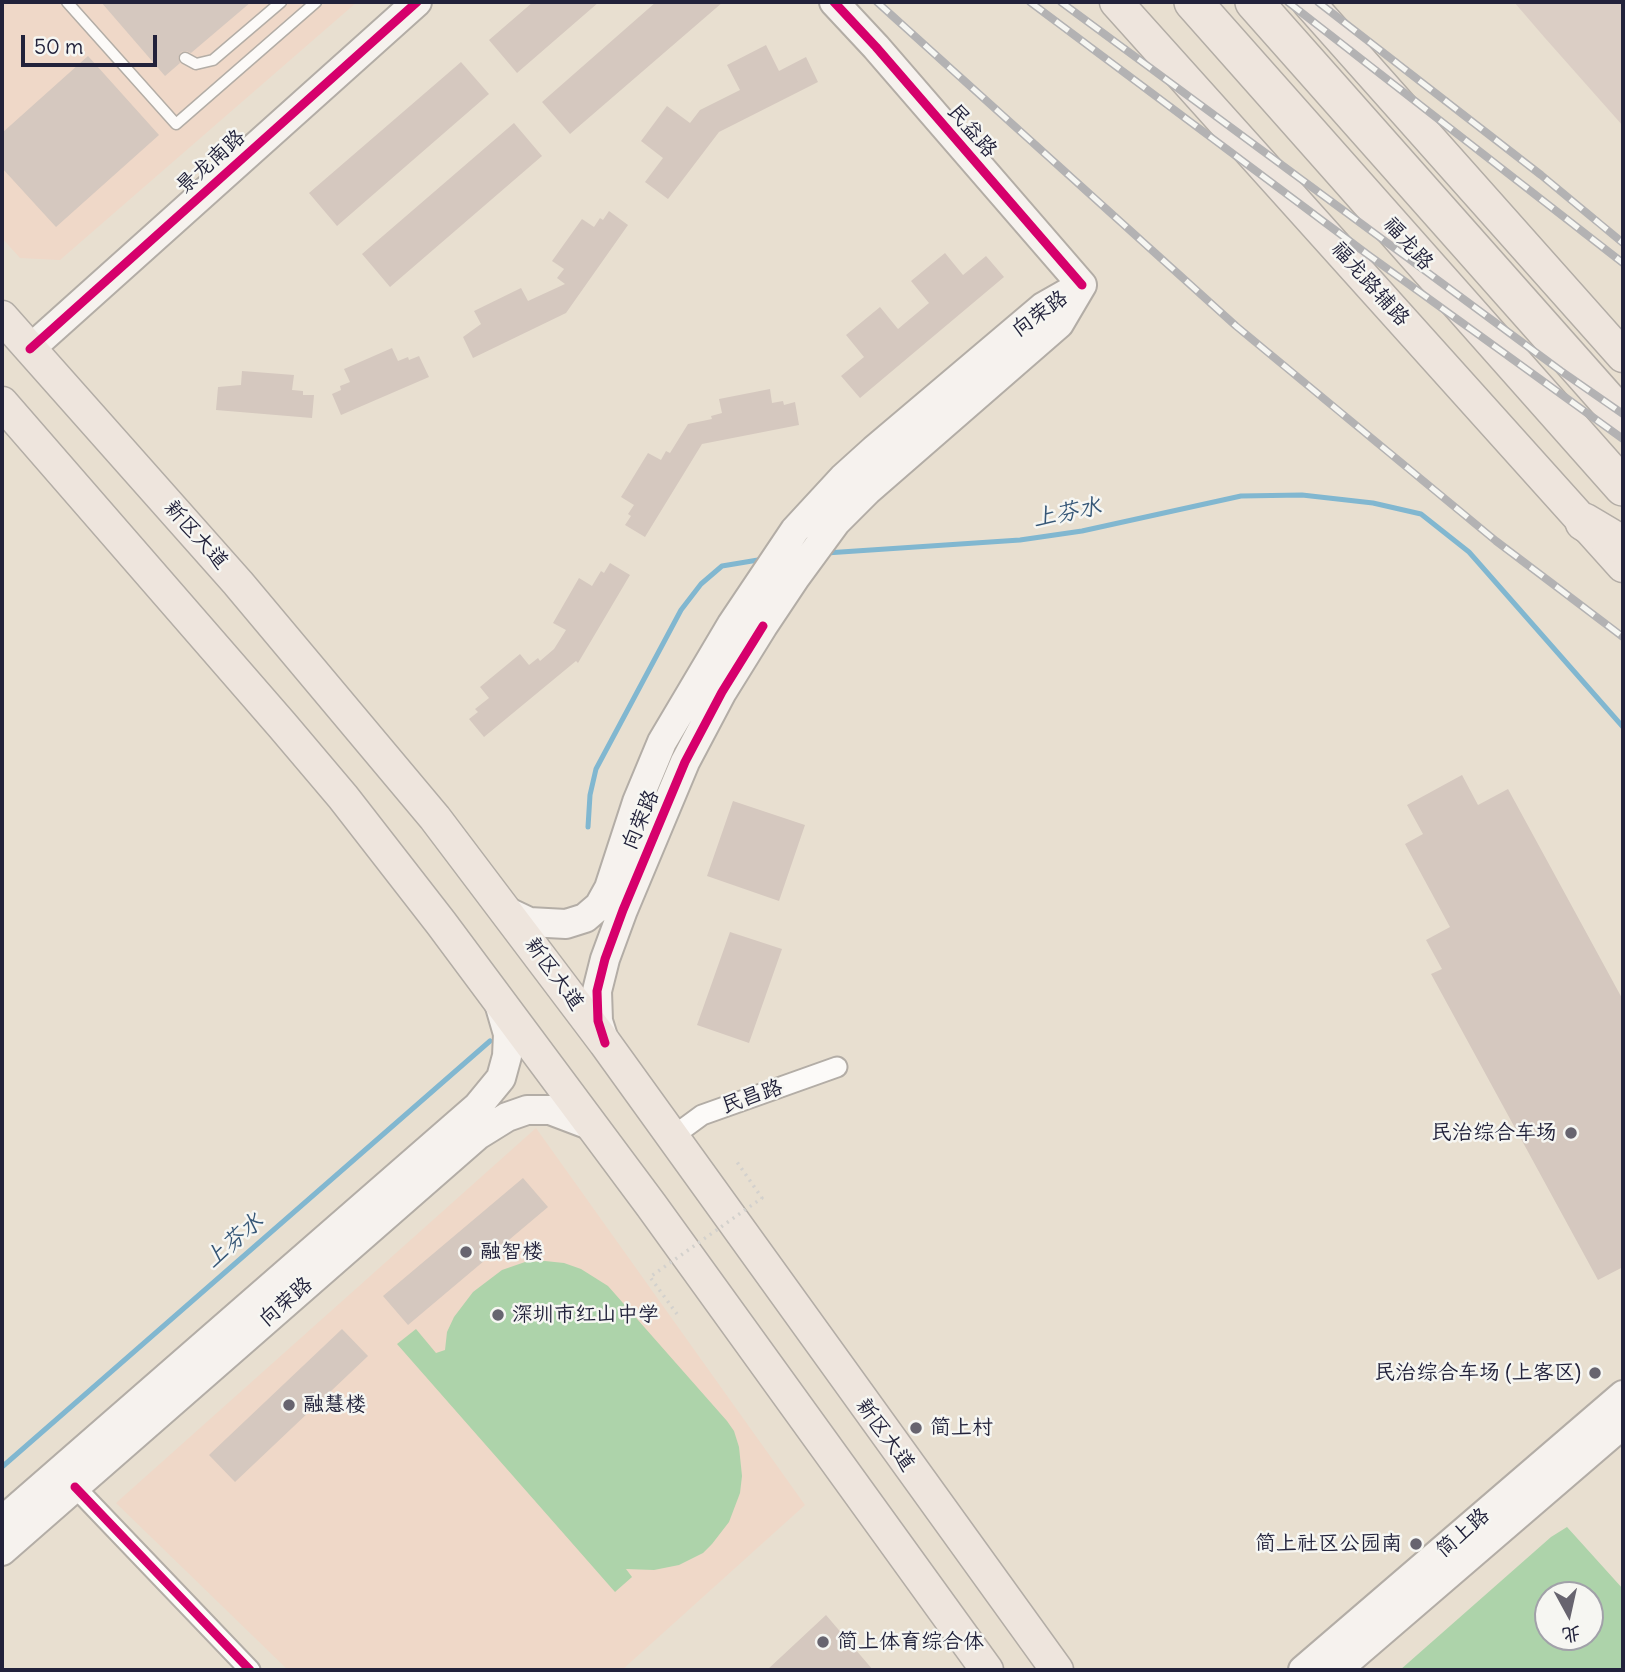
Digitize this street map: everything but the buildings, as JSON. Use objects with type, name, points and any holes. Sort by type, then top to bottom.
[{"type":"highway","name":"福龙路","points":[[1193,2],[1623,487]]},
{"type":"highway","points":[[1254,2],[1623,418]]},
{"type":"highway","points":[[1584,522],[1623,545]]},
{"type":"main road","name":"景龙南路","points":[[30,349],[417,2]]},
{"type":"main road","name":"民益路","points":[[834,2],[1082,285]]},
{"type":"main road","name":"福龙路辅路","points":[[1116,2],[1623,566]]},
{"type":"main road","points":[[1308,2],[1623,356]]},
{"type":"main road","name":"向荣路","points":[[604,1043],[598,1021],[597,991],[605,959],[623,910],[685,762],[722,692],[763,626],[836,522],[890,470],[1059,324],[1082,285]]},
{"type":"main road","name":"向荣路","points":[[508,912],[529,922],[566,924],[585,918],[599,906],[609,888],[637,802],[662,742],[732,624],[795,530],[843,478],[1043,307],[1082,285]]},
{"type":"main road","name":"新区大道","points":[[2,317],[340,701],[435,818],[604,1043],[1057,1670]]},
{"type":"main road","points":[[2,403],[334,787],[497,997],[987,1670]]},
{"type":"main road","name":"向荣路","points":[[2,1521],[478,1106],[501,1078],[507,1056],[509,1034],[497,997]]},
{"type":"main road","name":"向荣路","points":[[2,1551],[478,1135],[507,1117],[527,1111],[550,1110],[592,1126]]},
{"type":"main road","name":"简上路","points":[[1303,1670],[1623,1395]]},
{"type":"main road","name":"简上路","points":[[1337,1670],[1623,1424]]},
{"type":"street","name":"民昌路","points":[[672,1137],[702,1115],[837,1067]]},
{"type":"street","points":[[75,1487],[250,1670]]},
{"type":"lane","points":[[67,2],[176,124],[316,2]]},
{"type":"lane","points":[[185,58],[196,64],[213,60],[281,2]]},
{"type":"path","points":[[677,1314],[650,1277],[762,1198],[737,1162]]},
{"type":"shaded area","points":[[2,2],[357,2],[60,260],[20,258],[2,238]]},
{"type":"shaded area","points":[[1514,2],[1623,2],[1623,126],[1545,38]]},
{"type":"shaded area","name":"深圳市红山中学","points":[[536,1128],[805,1505],[622,1670],[288,1670],[116,1503]]},
{"type":"green space","points":[[525,1262],[564,1263],[581,1269],[608,1286],[727,1421],[734,1431],[739,1447],[742,1476],[740,1493],[729,1522],[712,1544],[703,1553],[679,1565],[654,1570],[626,1569],[632,1577],[615,1592],[397,1344],[416,1329],[436,1353],[445,1350],[447,1332],[454,1317],[473,1292],[502,1270]]},
{"type":"green space","points":[[1567,1527],[1623,1589],[1623,1670],[1400,1670],[1551,1537]]},
{"type":"waterway","name":"上芬水","points":[[826,553],[1020,540],[1082,531],[1241,496],[1302,495],[1373,503],[1421,514],[1469,552],[1623,727]]},
{"type":"waterway","name":"上芬水","points":[[588,827],[590,795],[596,769],[681,610],[701,584],[722,566],[764,559]]},
{"type":"waterway","name":"上芬水","points":[[2,1467],[490,1041]]},
{"type":"railway","points":[[877,2],[1236,326],[1496,541],[1623,637]]},
{"type":"railway","points":[[1030,2],[1367,254],[1623,439]]},
{"type":"railway","points":[[1061,2],[1623,414]]},
{"type":"railway","points":[[1288,2],[1623,263]]},
{"type":"railway","points":[[1318,2],[1541,175],[1623,243]]},
{"type":"cycle path","points":[[30,349],[417,2]]},
{"type":"cycle path","points":[[834,2],[1082,285]]},
{"type":"cycle path","points":[[605,1043],[598,1021],[597,991],[605,959],[623,910],[685,762],[722,692],[763,626]]},
{"type":"cycle path","points":[[75,1487],[250,1670]]},
{"type":"place","name":"民治综合车场","points":[[1571,1133]]},
{"type":"place","name":"融智楼","points":[[466,1252]]},
{"type":"place","name":"深圳市红山中学","points":[[498,1315]]},
{"type":"place","name":"民治综合车场 (上客区)","points":[[1595,1373]]},
{"type":"place","name":"融慧楼","points":[[289,1405]]},
{"type":"place","name":"简上村","points":[[916,1428]]},
{"type":"place","name":"简上社区公园南","points":[[1416,1544]]},
{"type":"place","name":"简上体育综合体","points":[[823,1642]]}]
